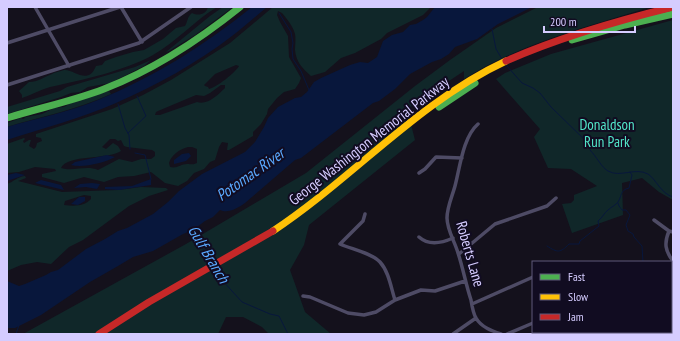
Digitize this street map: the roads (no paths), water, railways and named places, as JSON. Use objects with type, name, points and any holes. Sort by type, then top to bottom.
[{"type":"highway","points":[[7,118],[96,91],[125,79],[152,65],[216,26],[240,7]]},
{"type":"highway","points":[[654,12],[661,7]]},
{"type":"highway","name":"George Washington Memorial Parkway","points":[[240,254],[307,207],[414,120],[464,85],[535,50],[593,28],[673,7]]},
{"type":"highway","name":"George Washington Memorial Parkway","points":[[535,50],[590,34],[673,14]]},
{"type":"highway","name":"George Washington Memorial Parkway","points":[[99,334],[156,298],[271,237],[302,216],[429,114],[482,76]]},
{"type":"highway","points":[[448,89],[464,85]]},
{"type":"highway","points":[[414,120],[425,106]]},
{"type":"highway","name":"George Washington Memorial Parkway","points":[[107,334],[188,282]]},
{"type":"street","points":[[35,7],[69,66]]},
{"type":"street","points":[[7,43],[121,7],[142,42]]},
{"type":"street","points":[[7,85],[142,42],[191,7]]},
{"type":"street","name":"Roberts Lane","points":[[476,318],[459,254],[448,226],[447,212],[464,147],[473,129],[478,124]]},
{"type":"street","points":[[419,173],[436,157],[462,158]]},
{"type":"street","points":[[459,254],[495,224],[547,206],[556,198]]},
{"type":"street","points":[[365,214],[363,221],[340,244],[370,255],[380,261],[385,270],[395,300]]},
{"type":"street","points":[[654,220],[671,232],[666,240],[666,248],[673,261]]},
{"type":"street","points":[[419,237],[427,242],[435,243],[444,242],[453,238]]},
{"type":"street","points":[[472,304],[532,277]]},
{"type":"street","points":[[303,296],[310,297],[354,314],[364,315],[376,312],[395,300],[421,290],[435,291],[465,281]]},
{"type":"street","points":[[453,334],[476,318],[492,331],[501,334]]},
{"type":"street","points":[[507,334],[532,322]]},
{"type":"water","points":[[252,7],[267,7],[219,46],[161,81],[103,108],[7,140],[7,127],[87,104],[119,91],[159,70],[197,47]]},
{"type":"water","name":"Potomac River","points":[[435,7],[532,7],[498,24],[477,39],[455,47],[449,54],[441,59],[432,62],[410,74],[395,89],[379,101],[373,103],[301,158],[295,160],[239,207],[230,211],[220,210],[213,217],[193,230],[153,251],[133,257],[90,282],[41,315],[15,328],[7,328],[7,281],[19,286],[58,270],[86,249],[153,214],[179,191],[202,174],[245,152],[255,142],[268,118],[278,107],[295,98],[301,97],[307,92],[314,82],[321,78],[350,65],[360,62],[368,63],[377,57],[383,41],[392,35],[403,32],[410,25],[416,24],[423,20]]},
{"type":"water","points":[[189,153],[191,156],[186,161],[174,164],[174,160],[182,154]]},
{"type":"water","points":[[107,155],[115,157],[93,164],[81,166],[71,165],[75,162]]},
{"type":"water","points":[[16,173],[25,175],[7,181],[7,175]]},
{"type":"water","points":[[151,179],[151,185],[119,190],[105,189],[105,187],[132,186]]},
{"type":"water","points":[[41,180],[61,185],[64,190],[35,183]]},
{"type":"water","points":[[80,184],[100,184],[97,189],[86,187],[74,188]]},
{"type":"water","points":[[79,197],[85,197],[85,201],[78,205],[71,204]]},
{"type":"waterway","points":[[279,13],[291,32],[293,59],[301,71],[309,90]]},
{"type":"waterway","points":[[492,29],[496,49],[502,59]]},
{"type":"waterway","points":[[506,65],[522,83],[540,93],[551,107],[589,144],[590,150],[601,165],[608,171],[613,173],[643,172],[651,176],[665,193],[673,197]]},
{"type":"waterway","points":[[128,133],[146,116],[137,96]]},
{"type":"waterway","points":[[118,104],[125,128],[129,135],[130,149]]},
{"type":"waterway","points":[[135,153],[145,155],[151,179]]},
{"type":"waterway","points":[[547,246],[559,251],[569,244],[579,244],[580,241],[599,226],[598,221],[617,203],[624,190],[629,188],[632,175],[630,172]]},
{"type":"waterway","points":[[618,203],[622,210],[626,210],[630,215],[626,225],[628,231],[633,234],[642,246],[643,261]]},
{"type":"waterway","name":"Gulf Branch","points":[[192,230],[201,237],[202,248],[212,262]]},
{"type":"waterway","name":"Gulf Branch","points":[[215,269],[221,279],[242,302],[270,314],[279,316],[288,334]]},
{"type":"waterway","points":[[16,334],[19,325]]},
{"type":"park label","name":"Donaldson Run Park","points":[[607,134]]}]
